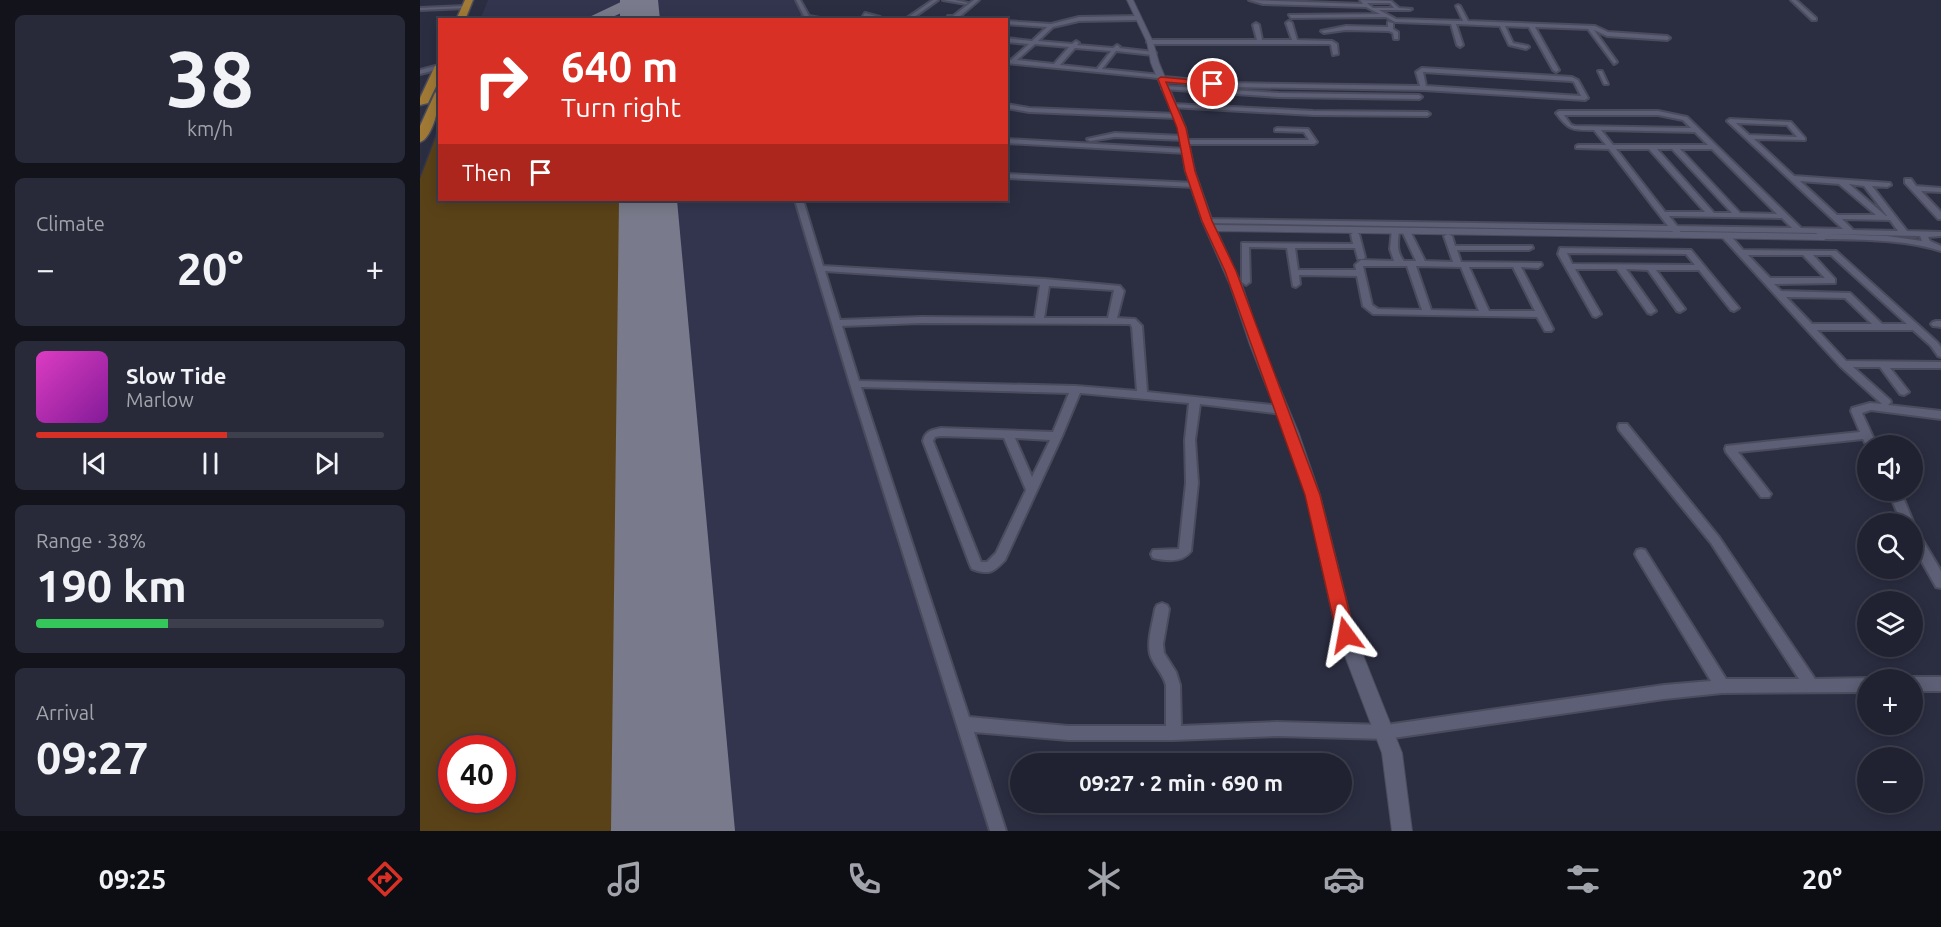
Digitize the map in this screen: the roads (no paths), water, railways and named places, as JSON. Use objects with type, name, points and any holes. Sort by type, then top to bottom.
[{"type":"highway","points":[[462,18],[472,4]]},
{"type":"highway","points":[[468,18],[468,10],[472,4]]},
{"type":"highway","points":[[422,102],[438,71]]},
{"type":"highway","points":[[420,138],[438,98]]},
{"type":"street","points":[[798,0],[807,17]]},
{"type":"street","points":[[909,18],[936,0]]},
{"type":"street","points":[[945,0],[966,3],[948,18]]},
{"type":"street","points":[[948,18],[977,0]]},
{"type":"street","points":[[1130,0],[1152,48],[1162,82],[1175,111],[1208,225],[1224,256],[1313,495],[1346,635],[1358,670],[1386,732],[1397,784],[1402,831]]},
{"type":"street","points":[[1253,0],[1346,5],[1393,2],[1398,9]]},
{"type":"street","points":[[1339,0],[1346,5]]},
{"type":"street","points":[[1793,0],[1814,19]]},
{"type":"street","points":[[1365,2],[1395,20],[1589,28],[1599,29],[1607,34],[1667,38]]},
{"type":"street","points":[[420,9],[472,4]]},
{"type":"street","points":[[1458,6],[1466,23]]},
{"type":"street","points":[[1374,9],[1410,9]]},
{"type":"street","points":[[865,15],[876,18]]},
{"type":"street","points":[[1291,16],[1385,16]]},
{"type":"street","points":[[804,18],[814,18]]},
{"type":"street","points":[[1008,22],[1051,26],[1079,19],[1137,18]]},
{"type":"street","points":[[1395,20],[1391,22],[1391,29],[1396,38]]},
{"type":"street","points":[[1289,23],[1295,42]]},
{"type":"street","points":[[1452,23],[1460,45]]},
{"type":"street","points":[[1502,24],[1511,44],[1526,48]]},
{"type":"street","points":[[1009,61],[1051,26]]},
{"type":"street","points":[[1256,26],[1260,42]]},
{"type":"street","points":[[1531,26],[1557,70]]},
{"type":"street","points":[[1589,28],[1614,62]]},
{"type":"street","points":[[1328,42],[1323,29],[1391,29]]},
{"type":"street","points":[[1008,39],[1116,48],[1260,42],[1328,42],[1334,44],[1335,54]]},
{"type":"street","points":[[1056,66],[1075,44]]},
{"type":"street","points":[[1098,71],[1116,48]]},
{"type":"street","points":[[1009,61],[1279,95],[1419,97]]},
{"type":"street","points":[[420,72],[438,68]]},
{"type":"street","points":[[1162,82],[1424,88],[1585,98],[1576,81],[1572,79],[1420,70],[1424,88]]},
{"type":"street","points":[[1600,72],[1606,82]]},
{"type":"street","points":[[1008,106],[1026,110],[1427,114]]},
{"type":"street","points":[[1698,130],[1570,127],[1560,113],[1666,113],[1685,118],[1698,130],[1716,147],[1799,231]]},
{"type":"street","points":[[1747,137],[1804,138],[1790,123],[1730,121],[1747,137],[1833,217],[1850,231]]},
{"type":"street","points":[[1596,128],[1677,232]]},
{"type":"street","points":[[1008,141],[1311,144],[1314,142],[1306,130],[1278,130]]},
{"type":"street","points":[[1090,139],[1115,135],[1185,143]]},
{"type":"street","points":[[1578,147],[1716,147]]},
{"type":"street","points":[[1652,147],[1711,214]]},
{"type":"street","points":[[1674,147],[1738,215]]},
{"type":"street","points":[[1008,176],[1195,185]]},
{"type":"street","points":[[1791,178],[1887,185]]},
{"type":"street","points":[[1679,179],[1704,179]]},
{"type":"street","points":[[1840,181],[1883,217]]},
{"type":"street","points":[[1908,181],[1941,217]]},
{"type":"street","points":[[1866,183],[1904,233]]},
{"type":"street","points":[[1916,188],[1941,190]]},
{"type":"street","points":[[1926,199],[1941,201]]},
{"type":"street","points":[[799,201],[855,384],[998,831]]},
{"type":"street","points":[[1664,214],[1784,216]]},
{"type":"street","points":[[1724,215],[1742,233]]},
{"type":"street","points":[[1833,217],[1892,218]]},
{"type":"street","points":[[1208,225],[1401,231],[1677,232],[1726,236],[1742,233],[1799,231],[1821,234],[1850,231],[1941,234]]},
{"type":"street","points":[[1208,225],[1821,234],[1887,238],[1936,247]]},
{"type":"street","points":[[1401,231],[1392,250],[1395,258],[1411,264]]},
{"type":"street","points":[[1401,231],[1417,249],[1411,264],[1426,312]]},
{"type":"street","points":[[1354,234],[1361,257]]},
{"type":"street","points":[[1930,234],[1924,236],[1936,247],[1941,257]]},
{"type":"street","points":[[1448,236],[1485,313]]},
{"type":"street","points":[[1726,236],[1843,364],[1886,402]]},
{"type":"street","points":[[1291,245],[1296,284]]},
{"type":"street","points":[[1246,282],[1244,246],[1358,246]]},
{"type":"street","points":[[1452,248],[1529,248]]},
{"type":"street","points":[[1596,314],[1562,254],[1563,250],[1684,251],[1692,254],[1734,308]]},
{"type":"street","points":[[1742,252],[1827,253],[1837,256],[1912,327],[1934,344],[1941,354]]},
{"type":"street","points":[[1768,281],[1832,281],[1806,253]]},
{"type":"street","points":[[1538,265],[1361,263],[1359,265],[1370,309],[1376,312],[1540,314]]},
{"type":"street","points":[[1516,265],[1548,329]]},
{"type":"street","points":[[1569,266],[1702,268]]},
{"type":"street","points":[[1620,267],[1651,311]]},
{"type":"street","points":[[1650,267],[1680,309]]},
{"type":"street","points":[[821,268],[1119,289],[1112,320]]},
{"type":"street","points":[[1294,272],[1360,273]]},
{"type":"street","points":[[1039,320],[1045,282]]},
{"type":"street","points":[[1781,294],[1847,295],[1880,327]]},
{"type":"street","points":[[837,323],[1132,321],[1137,325],[1142,394]]},
{"type":"street","points":[[1810,327],[1912,327]]},
{"type":"street","points":[[1843,364],[1941,365]]},
{"type":"street","points":[[1882,364],[1904,393]]},
{"type":"street","points":[[855,384],[1076,389],[1142,394],[1282,411]]},
{"type":"street","points":[[1057,436],[936,433],[928,439],[976,565],[987,568],[998,561],[1057,436],[1076,389]]},
{"type":"street","points":[[1157,554],[1180,555],[1185,551],[1191,494],[1190,440],[1195,400]]},
{"type":"street","points":[[1867,435],[1856,411],[1864,407],[1941,415]]},
{"type":"street","points":[[1623,427],[1715,540],[1812,686]]},
{"type":"street","points":[[1008,434],[1032,490]]},
{"type":"street","points":[[1766,494],[1730,449],[1857,441]]},
{"type":"street","points":[[1923,551],[1941,583]]},
{"type":"street","points":[[1641,555],[1722,686]]},
{"type":"street","points":[[1162,609],[1156,644],[1157,654],[1171,677],[1173,685],[1174,733]]},
{"type":"street","points":[[1923,684],[1941,684]]},
{"type":"street","points":[[963,724],[1068,733],[1174,733],[1277,729],[1386,732],[1543,708],[1722,686],[1857,685]]}]
